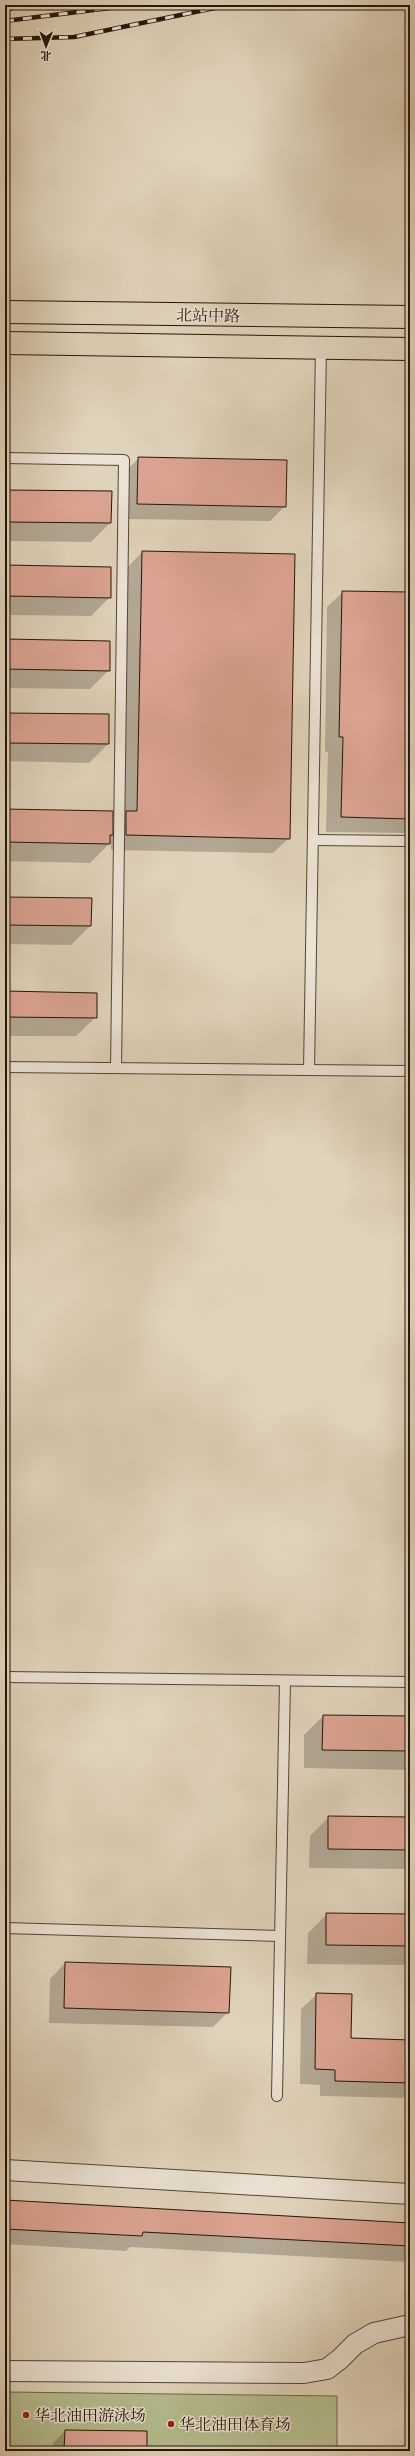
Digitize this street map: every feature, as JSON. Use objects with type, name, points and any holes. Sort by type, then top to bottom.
[{"type":"main road","name":"北站中路","points":[[5,312],[410,317]]},
{"type":"main road","name":"北站中路","points":[[5,343],[410,349]]},
{"type":"street","points":[[5,2170],[410,2194]]},
{"type":"street","points":[[5,2371],[304,2373],[327,2369],[355,2344],[374,2333],[410,2325]]},
{"type":"lane","points":[[309,1070],[321,347]]},
{"type":"lane","points":[[5,458],[124,460],[116,1068]]},
{"type":"lane","points":[[313,840],[410,842]]},
{"type":"lane","points":[[5,1067],[410,1071]]},
{"type":"lane","points":[[5,1677],[410,1682]]},
{"type":"lane","points":[[277,2096],[285,1681]]},
{"type":"lane","points":[[5,1928],[280,1936]]},
{"type":"green space","name":"华北油田体育场","points":[[5,2392],[337,2396],[337,2451],[5,2451]]},
{"type":"building","points":[[138,457],[287,460],[286,507],[137,504]]},
{"type":"building","points":[[5,490],[112,491],[111,523],[5,522]]},
{"type":"building","points":[[142,551],[295,554],[290,839],[126,835],[126,811],[137,811]]},
{"type":"building","points":[[5,565],[111,567],[111,598],[5,596]]},
{"type":"building","points":[[342,591],[410,592],[410,819],[341,817],[343,737],[339,737]]},
{"type":"building","points":[[5,639],[110,641],[110,671],[5,669]]},
{"type":"building","points":[[5,713],[109,714],[109,744],[5,743]]},
{"type":"building","points":[[5,809],[113,811],[113,835],[110,835],[110,844],[5,842]]},
{"type":"building","points":[[5,897],[92,898],[91,926],[5,925]]},
{"type":"building","points":[[5,991],[97,993],[97,1018],[5,1017]]},
{"type":"building","points":[[323,1715],[410,1716],[410,1751],[322,1750]]},
{"type":"building","points":[[328,1816],[410,1817],[410,1850],[328,1849]]},
{"type":"building","points":[[326,1913],[410,1914],[410,1946],[326,1945]]},
{"type":"building","points":[[65,1962],[231,1967],[229,2013],[64,2008]]},
{"type":"building","points":[[316,1993],[352,1994],[351,2038],[410,2040],[410,2083],[335,2081],[335,2070],[315,2069]]},
{"type":"building","points":[[5,2200],[410,2223],[410,2246],[143,2232],[142,2236],[5,2229]]},
{"type":"building","points":[[65,2430],[147,2431],[147,2451],[64,2450]]},
{"type":"railway","points":[[5,11],[20,5]]},
{"type":"railway","points":[[5,21],[134,5]]},
{"type":"railway","points":[[5,39],[74,37],[229,5]]},
{"type":"place","name":"华北油田游泳场","points":[[26,2415]]},
{"type":"place","name":"华北油田体育场","points":[[171,2424]]}]
